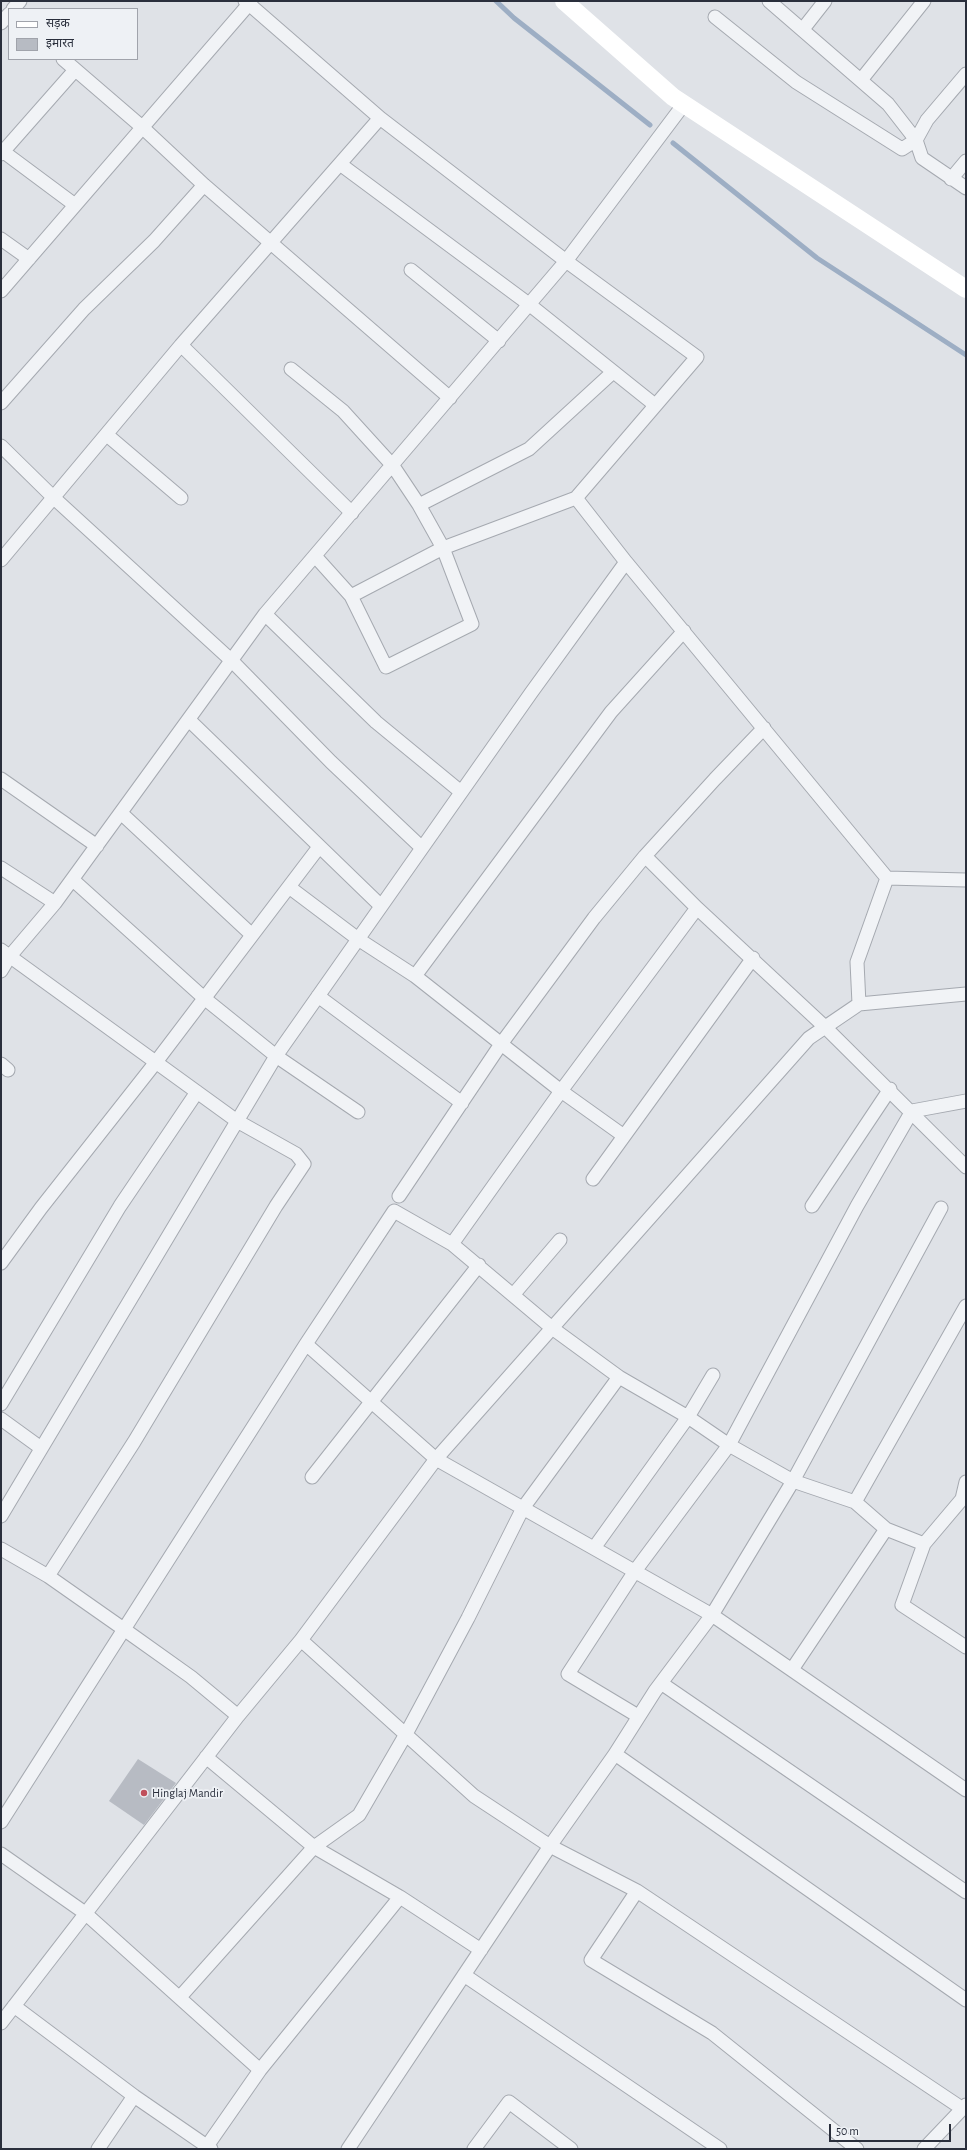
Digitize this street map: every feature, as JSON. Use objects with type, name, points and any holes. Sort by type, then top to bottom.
[{"type":"street","points":[[564,1],[673,97],[966,289]]},
{"type":"street","points":[[769,1],[888,104],[916,140],[922,158],[951,180],[966,188]]},
{"type":"street","points":[[803,29],[825,1]]},
{"type":"street","points":[[861,80],[924,1]]},
{"type":"street","points":[[1,291],[248,2],[380,118],[566,262],[696,357],[576,498],[443,548],[351,596]]},
{"type":"street","points":[[1,24],[8,14]]},
{"type":"street","points":[[715,17],[796,82],[902,149],[916,140],[926,120],[966,74]]},
{"type":"street","points":[[64,60],[142,127],[204,185],[450,398]]},
{"type":"street","points":[[75,70],[2,152],[75,206]]},
{"type":"street","points":[[1,971],[6,953],[55,903],[266,614],[566,262],[684,104]]},
{"type":"street","points":[[1,560],[182,345],[380,118]]},
{"type":"street","points":[[951,180],[966,161]]},
{"type":"street","points":[[340,164],[530,305],[655,406]]},
{"type":"street","points":[[1,403],[84,309],[154,241],[204,185]]},
{"type":"street","points":[[1,239],[29,259]]},
{"type":"street","points":[[412,270],[499,341]]},
{"type":"street","points":[[182,345],[352,513]]},
{"type":"street","points":[[291,369],[343,411],[393,466],[419,505],[443,548],[472,624],[386,668],[351,596],[315,556]]},
{"type":"street","points":[[419,505],[529,449],[613,372]]},
{"type":"street","points":[[106,435],[180,498]]},
{"type":"street","points":[[1,446],[54,498],[232,661],[331,762],[422,848]]},
{"type":"street","points":[[576,498],[626,562],[887,878],[966,880]]},
{"type":"street","points":[[1,1516],[276,1056],[461,792],[626,562]]},
{"type":"street","points":[[266,614],[376,722],[461,792]]},
{"type":"street","points":[[415,976],[611,712],[684,632]]},
{"type":"street","points":[[189,720],[381,906]]},
{"type":"street","points":[[400,1196],[501,1044],[594,918],[645,856],[764,728]]},
{"type":"street","points":[[1,779],[97,846]]},
{"type":"street","points":[[121,813],[252,935]]},
{"type":"street","points":[[1,1263],[41,1208],[156,1062],[319,847]]},
{"type":"street","points":[[645,856],[696,908],[753,958],[890,1089],[966,1167]]},
{"type":"street","points":[[1,868],[55,903]]},
{"type":"street","points":[[859,1004],[857,962],[887,878]]},
{"type":"street","points":[[72,880],[204,998],[276,1056],[358,1112]]},
{"type":"street","points":[[289,887],[358,939],[415,976],[561,1091],[624,1136]]},
{"type":"street","points":[[452,1244],[561,1091],[696,908]]},
{"type":"street","points":[[6,953],[237,1121],[296,1154],[304,1164],[276,1206],[134,1442],[48,1576]]},
{"type":"street","points":[[593,1179],[753,958]]},
{"type":"street","points":[[1,2023],[238,1716],[302,1640],[436,1459],[810,1038],[859,1004],[966,994]]},
{"type":"street","points":[[318,996],[462,1103]]},
{"type":"street","points":[[812,1206],[890,1089]]},
{"type":"street","points":[[1,1404],[120,1206],[197,1092]]},
{"type":"street","points":[[638,1716],[568,1674],[635,1571],[729,1445],[857,1206],[912,1111],[966,1101]]},
{"type":"street","points":[[348,2149],[550,1846],[615,1754],[638,1716],[712,1615],[793,1481],[941,1208]]},
{"type":"street","points":[[1,1822],[125,1630],[306,1344],[394,1212],[452,1244],[479,1265],[552,1328],[619,1377],[688,1417],[729,1445],[793,1481],[856,1502],[886,1529],[924,1544]]},
{"type":"street","points":[[513,1295],[560,1240]]},
{"type":"street","points":[[312,1477],[479,1265]]},
{"type":"street","points":[[856,1502],[966,1306]]},
{"type":"street","points":[[306,1344],[372,1400],[436,1459],[712,1615],[966,1790]]},
{"type":"street","points":[[594,1548],[688,1417],[713,1375]]},
{"type":"street","points":[[180,1997],[314,1847],[359,1815],[406,1734],[468,1618],[523,1508],[619,1377]]},
{"type":"street","points":[[1,1419],[41,1448]]},
{"type":"street","points":[[966,1482],[964,1500],[924,1544],[902,1605],[966,1648]]},
{"type":"street","points":[[795,1665],[886,1529]]},
{"type":"street","points":[[1,1549],[48,1576],[125,1630],[191,1677],[238,1716]]},
{"type":"street","points":[[302,1640],[474,1796],[550,1846],[637,1891],[964,2107],[924,2149]]},
{"type":"street","points":[[661,1683],[966,1892]]},
{"type":"street","points":[[615,1754],[966,2000]]},
{"type":"street","points":[[206,1757],[314,1847],[400,1897],[481,1950]]},
{"type":"street","points":[[1,1854],[86,1913],[260,2070]]},
{"type":"street","points":[[637,1891],[592,1960],[712,2033],[858,2149]]},
{"type":"street","points":[[14,2006],[134,2096],[207,2148],[260,2070],[400,1897]]},
{"type":"street","points":[[464,1975],[720,2149]]},
{"type":"street","points":[[98,2149],[134,2096]]},
{"type":"street","points":[[474,2149],[509,2102],[571,2149]]},
{"type":"building","name":"Hinglaj Mandir","points":[[138,1759],[176,1783],[144,1825],[109,1801]]},
{"type":"waterway","points":[[496,1],[514,18],[650,125]]},
{"type":"waterway","points":[[673,143],[817,258],[966,355]]},
{"type":"place","name":"Hinglaj Mandir","points":[[144,1793]]}]
